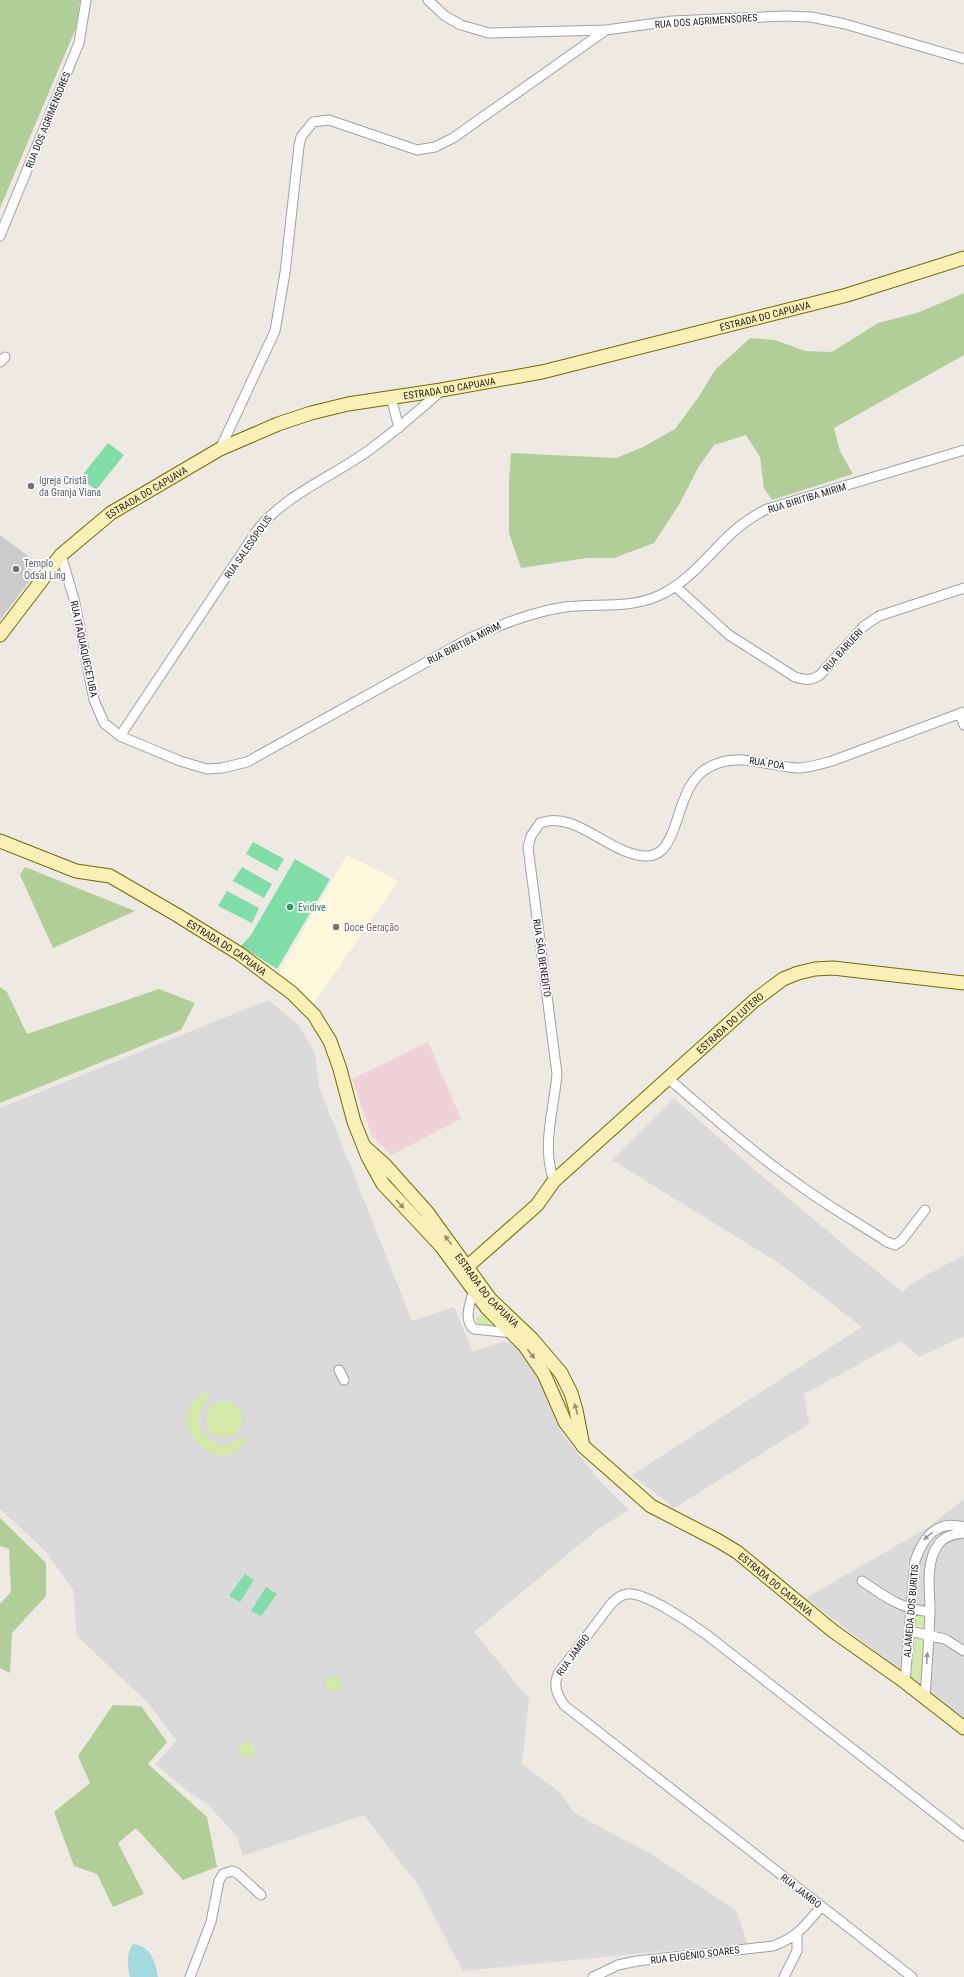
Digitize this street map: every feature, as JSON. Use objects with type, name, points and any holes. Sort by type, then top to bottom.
[{"type":"main road","name":"ESTRADA DO CAPUAVA","points":[[0,635],[61,555],[111,513],[220,450],[278,424],[311,413],[348,404],[441,390],[542,372],[847,296],[964,258]]},
{"type":"main road","name":"ESTRADA DO CAPUAVA","points":[[0,841],[76,871],[110,876],[240,954],[292,993],[314,1015],[330,1041],[340,1069],[354,1122],[373,1167],[388,1190],[441,1246],[473,1292],[513,1333],[536,1360],[551,1388],[565,1422],[584,1447],[651,1506],[717,1540],[736,1552],[833,1631],[905,1682],[964,1728]]},
{"type":"main road","name":"ESTRADA DO LUTERO","points":[[466,1264],[537,1205],[544,1193],[554,1181],[755,1000],[782,979],[798,973],[833,968],[964,983]]},
{"type":"main road","name":"ESTRADA DO CAPUAVA","points":[[365,1147],[377,1156],[427,1212],[490,1299],[546,1354],[565,1381],[576,1410],[584,1447]]},
{"type":"main road","points":[[388,1190],[392,1184],[399,1180]]},
{"type":"main road","points":[[551,1388],[561,1389],[565,1381]]},
{"type":"street","name":"RUA DOS AGRIMENSORES","points":[[0,236],[74,56],[80,36],[86,0]]},
{"type":"street","name":"RUA DOS AGRIMENSORES","points":[[428,0],[445,16],[461,25],[489,33],[606,30],[672,21],[785,16],[811,18],[869,30],[964,59]]},
{"type":"street","points":[[220,450],[275,331],[281,307],[299,146],[307,128],[313,122],[329,120],[417,150],[435,147],[453,138],[606,30]]},
{"type":"street","name":"RUA SALESÓPOLIS","points":[[120,736],[270,514],[283,504],[364,453],[399,428],[441,390]]},
{"type":"street","points":[[392,397],[399,428]]},
{"type":"street","name":"RUA BIRITIBA MIRIM","points":[[120,736],[180,761],[207,769],[222,768],[247,762],[470,638],[505,622],[564,607],[630,604],[657,596],[676,587],[734,530],[750,518],[767,509],[964,450]]},
{"type":"street","name":"RUA ITAQUAQUECETUBA","points":[[61,555],[74,599],[91,686],[98,712],[104,723],[120,736]]},
{"type":"street","name":"RUA BARUERI","points":[[676,587],[729,635],[795,677],[805,680],[813,680],[820,675],[864,626],[879,616],[964,588]]},
{"type":"street","points":[[962,712],[964,725]]},
{"type":"street","name":"RUA POA","points":[[618,848],[647,856],[655,854],[663,848],[692,784],[702,772],[716,763],[733,759],[797,768],[814,766],[832,761],[962,712]]},
{"type":"street","name":"RUA SÃO BENEDITO","points":[[554,1181],[549,1167],[547,1148],[555,1101],[557,1074],[528,847],[531,836],[540,823],[557,819],[618,848]]},
{"type":"street","points":[[669,1079],[723,1126],[778,1170],[817,1198],[887,1242],[895,1245],[902,1240],[924,1210]]},
{"type":"street","points":[[473,1292],[467,1318],[474,1329],[513,1333]]},
{"type":"street","points":[[339,1370],[344,1380]]},
{"type":"street","name":"ALAMEDA DOS BURITIS","points":[[905,1682],[915,1561],[922,1541],[928,1534],[939,1529],[955,1525],[964,1527]]},
{"type":"street","name":"ALAMEDA DOS BURITIS","points":[[925,1697],[930,1612],[930,1570],[933,1555],[938,1545],[945,1538],[954,1534],[964,1533]]},
{"type":"street","points":[[862,1581],[892,1601],[911,1609],[930,1612]]},
{"type":"street","points":[[913,1593],[930,1595]]},
{"type":"street","name":"RUA JAMBO","points":[[912,1977],[564,1704],[559,1697],[555,1681],[558,1674],[611,1604],[619,1597],[634,1594],[683,1618],[964,1836]]},
{"type":"street","points":[[910,1631],[928,1634],[952,1642],[964,1651]]},
{"type":"street","points":[[190,1977],[211,1922],[219,1881],[223,1874],[232,1871],[237,1873],[261,1895]]},
{"type":"street","name":"RUA EUGÊNIO SOARES","points":[[593,1977],[618,1965],[637,1961],[773,1946],[789,1940],[797,1934],[821,1907]]},
{"type":"street","points":[[784,1977],[797,1951],[797,1934]]},
{"type":"shaded area","name":"Templo Odsal Ling","points":[[0,535],[32,559],[31,579],[0,620]]},
{"type":"shaded area","name":"Doce Geração","points":[[347,855],[398,881],[313,1005],[278,974]]},
{"type":"shaded area","points":[[268,1000],[298,1024],[315,1054],[319,1087],[412,1321],[454,1307],[473,1352],[502,1342],[510,1342],[528,1357],[561,1432],[598,1479],[629,1510],[598,1529],[474,1632],[529,1699],[522,1764],[561,1793],[574,1813],[651,1854],[737,1911],[747,1943],[463,1971],[418,1885],[364,1815],[243,1856],[237,1837],[207,1803],[191,1794],[155,1764],[177,1741],[147,1702],[77,1636],[73,1589],[45,1551],[0,1509],[0,1108]]},
{"type":"shaded area","points":[[428,1042],[461,1119],[391,1155],[372,1136],[352,1079]]},
{"type":"shaded area","points":[[674,1098],[756,1171],[903,1292],[914,1282],[964,1255],[964,1336],[919,1357],[901,1341],[804,1394],[809,1424],[674,1508],[632,1475],[862,1327],[779,1263],[612,1160]]},
{"type":"shaded area","points":[[964,1499],[964,1720],[806,1598],[927,1528]]},
{"type":"green space","points":[[0,0],[80,0],[76,28],[0,208]]},
{"type":"green space","points":[[964,293],[964,355],[834,428],[840,451],[853,474],[772,500],[764,488],[760,457],[746,435],[714,445],[699,466],[680,503],[654,543],[614,558],[587,558],[521,568],[509,533],[509,483],[511,453],[616,458],[643,447],[675,429],[698,398],[715,370],[750,338],[775,340],[805,351],[832,352],[878,323],[917,313]]},
{"type":"green space","points":[[108,443],[124,455],[96,490],[80,478]]},
{"type":"green space","points":[[253,842],[284,859],[277,871],[246,854]]},
{"type":"green space","name":"Evidive","points":[[295,859],[330,879],[277,969],[241,946],[251,935]]},
{"type":"green space","points":[[25,867],[135,911],[53,948],[20,875]]},
{"type":"green space","points":[[242,867],[272,884],[264,898],[233,881]]},
{"type":"green space","points":[[227,891],[259,908],[252,923],[218,906]]},
{"type":"green space","points":[[0,987],[7,992],[27,1034],[159,989],[195,1003],[181,1030],[0,1103]]},
{"type":"green space","points":[[484,1313],[496,1325],[494,1327],[478,1325],[476,1319]]},
{"type":"green space","points":[[206,1391],[209,1399],[202,1409],[199,1419],[201,1429],[206,1437],[214,1442],[223,1444],[233,1443],[244,1436],[246,1439],[236,1451],[224,1455],[211,1452],[199,1444],[191,1433],[188,1419],[192,1405]]},
{"type":"green space","points":[[224,1401],[237,1406],[242,1419],[237,1432],[224,1437],[211,1432],[206,1419],[211,1406]]},
{"type":"green space","points":[[0,1518],[46,1563],[46,1596],[12,1633],[10,1673],[0,1668],[0,1604],[11,1592],[9,1549],[0,1546]]},
{"type":"green space","points":[[245,1574],[254,1580],[240,1602],[229,1596]]},
{"type":"green space","points":[[266,1587],[277,1594],[261,1616],[251,1611]]},
{"type":"green space","points":[[917,1615],[921,1615],[925,1621],[921,1627],[917,1627],[913,1623],[913,1619]]},
{"type":"green space","points":[[918,1639],[922,1640],[924,1646],[921,1680],[916,1681],[912,1676],[914,1641]]},
{"type":"green space","points":[[333,1676],[339,1678],[341,1684],[339,1690],[333,1692],[327,1690],[325,1684],[327,1678]]},
{"type":"green space","points":[[113,1705],[141,1706],[167,1742],[148,1764],[207,1817],[217,1867],[183,1880],[136,1828],[118,1843],[144,1894],[113,1907],[97,1874],[74,1866],[54,1812],[90,1783],[78,1756]]},
{"type":"green space","points":[[244,1742],[250,1742],[255,1747],[253,1756],[250,1758],[244,1758],[239,1753],[239,1747]]},
{"type":"water","points":[[133,1944],[139,1945],[148,1951],[154,1960],[158,1977],[130,1977],[128,1960],[129,1952]]},
{"type":"place","name":"Igreja Cristã da Granja Viana","points":[[31,486]]},
{"type":"place","name":"Templo Odsal Ling","points":[[16,569]]},
{"type":"place","name":"Evidive","points":[[290,907]]},
{"type":"place","name":"Doce Geração","points":[[336,927]]}]
